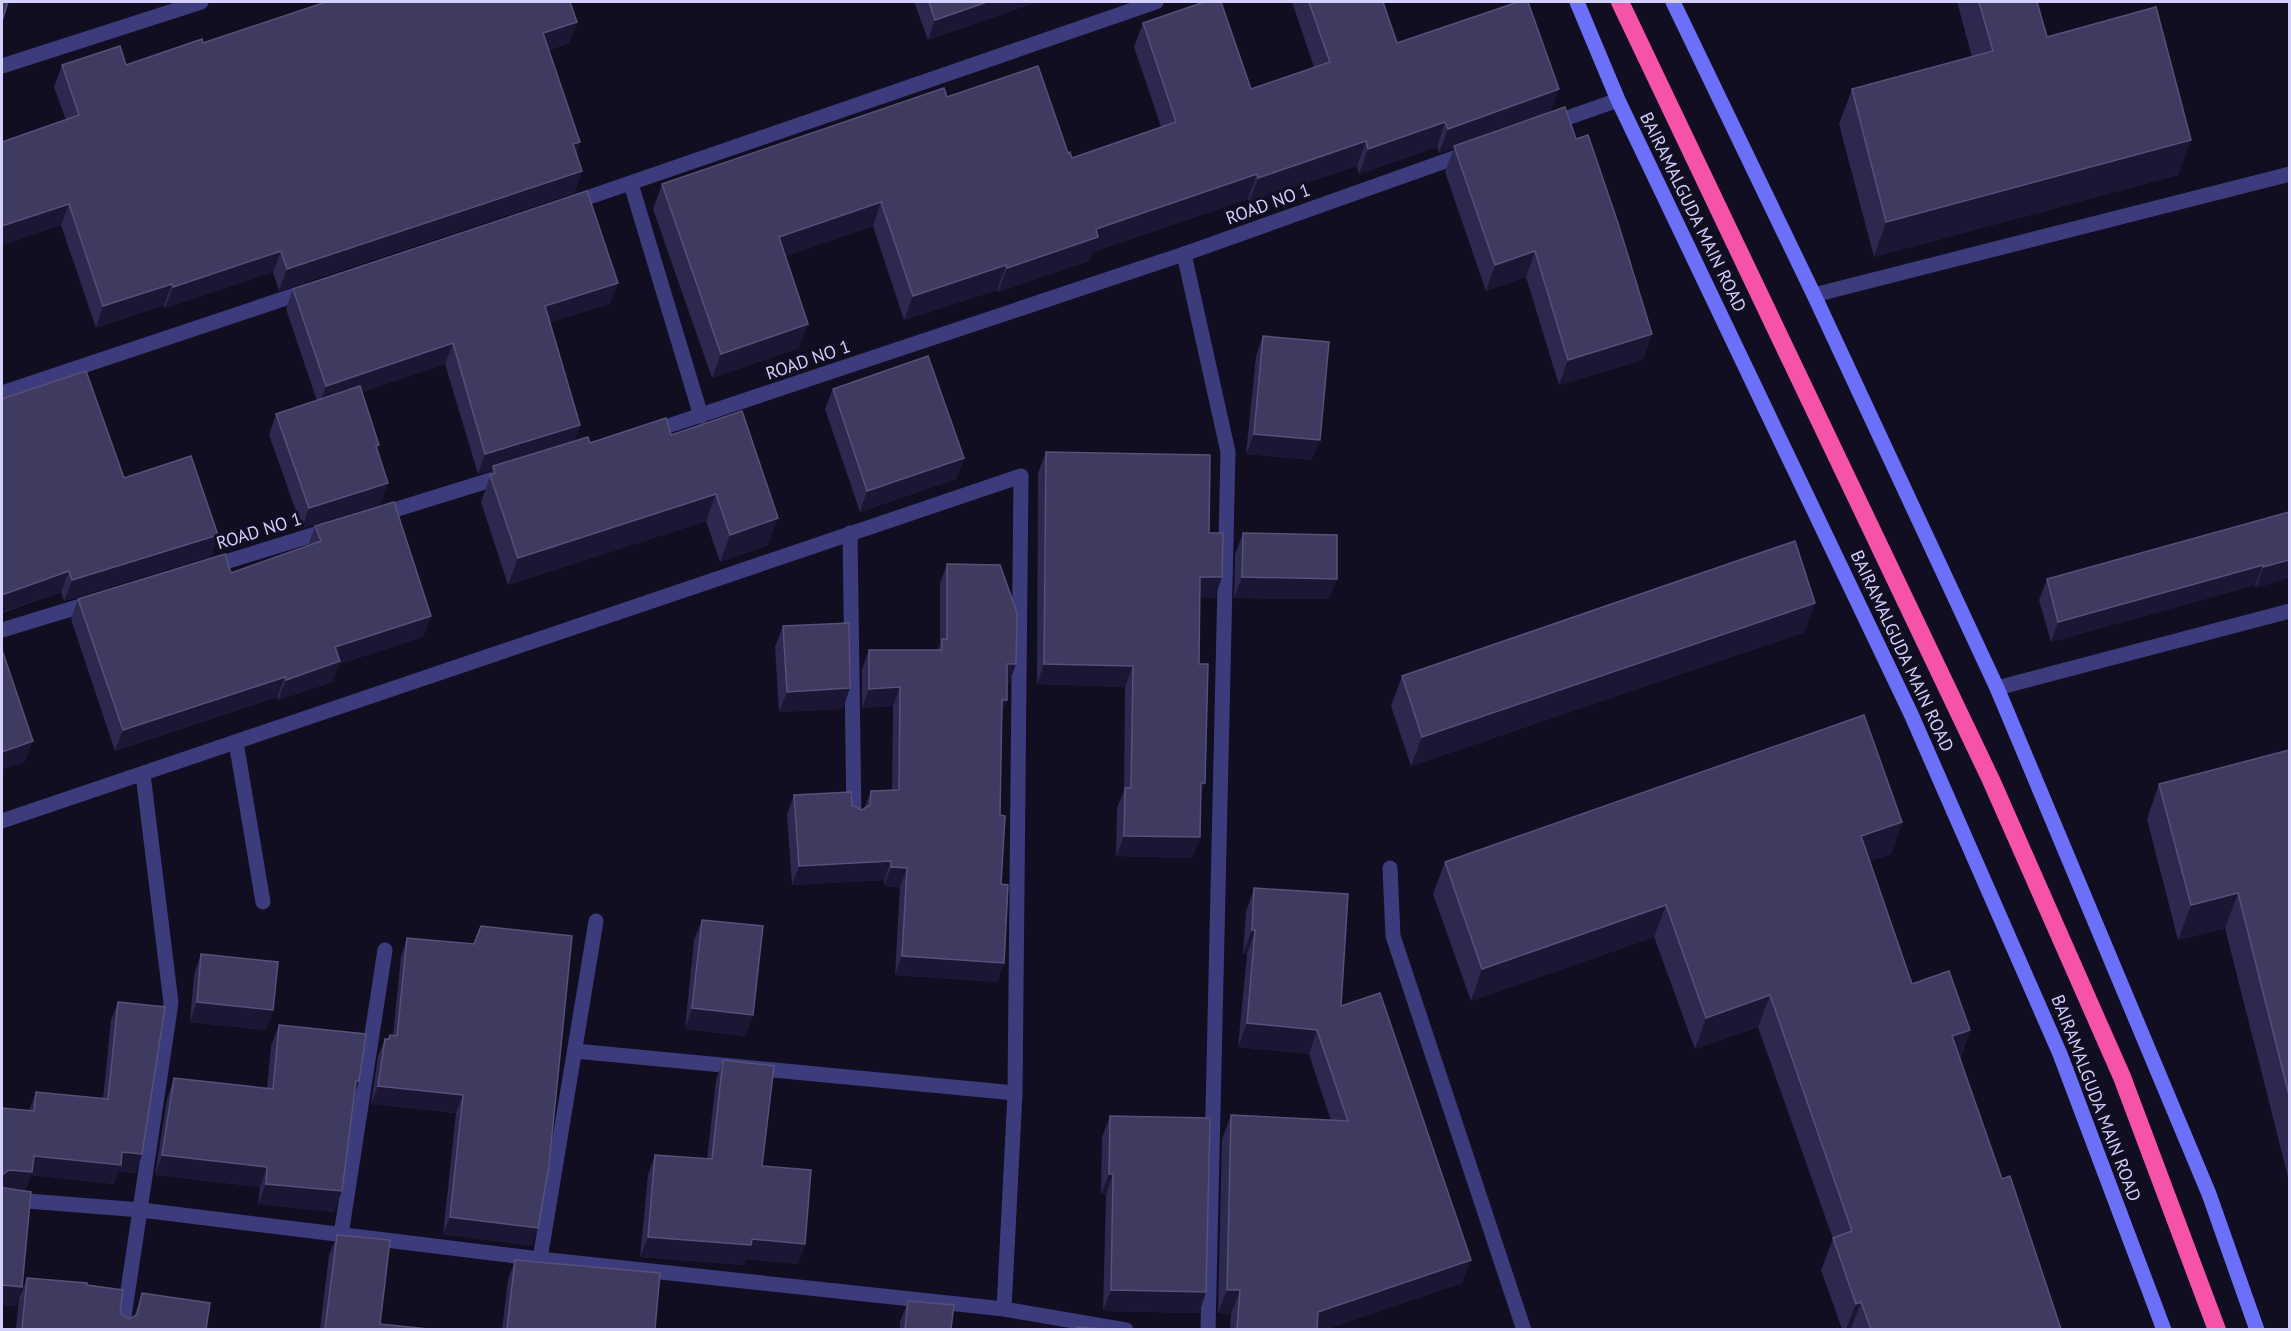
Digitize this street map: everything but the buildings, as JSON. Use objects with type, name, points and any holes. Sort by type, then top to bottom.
[{"type":"highway","points":[[1620,2],[1991,780],[2122,1077],[2217,1329]]},
{"type":"main road","name":"BAIRAMALGUDA MAIN ROAD","points":[[1577,2],[1618,100],[1911,714],[2060,1054],[2164,1329]]},
{"type":"main road","points":[[1673,2],[1814,295],[1997,688],[2209,1194],[2257,1329]]},
{"type":"street","points":[[2,66],[201,2]]},
{"type":"street","points":[[552,210],[1156,2]]},
{"type":"street","points":[[1540,128],[1618,100]]},
{"type":"street","name":"ROAD NO 1","points":[[632,437],[1184,254],[1485,148]]},
{"type":"street","points":[[1814,295],[2289,174]]},
{"type":"street","points":[[631,184],[701,416]]},
{"type":"street","points":[[1184,254],[1228,452],[1208,1329]]},
{"type":"street","points":[[2,393],[316,288]]},
{"type":"street","points":[[369,518],[518,472]]},
{"type":"street","points":[[2,821],[1021,476],[1016,1093],[1004,1309]]},
{"type":"street","name":"ROAD NO 1","points":[[196,570],[346,525]]},
{"type":"street","points":[[850,533],[854,820]]},
{"type":"street","points":[[2,630],[105,598]]},
{"type":"street","points":[[1997,688],[2289,611]]},
{"type":"street","points":[[236,742],[262,902]]},
{"type":"street","points":[[122,1329],[171,1003],[143,774]]},
{"type":"street","points":[[1390,868],[1394,936],[1524,1329]]},
{"type":"street","points":[[540,1259],[596,921]]},
{"type":"street","points":[[341,1235],[385,950]]},
{"type":"street","points":[[575,1051],[1016,1093]]},
{"type":"street","points":[[2,1199],[141,1210],[540,1259],[1004,1309],[1126,1329]]}]
